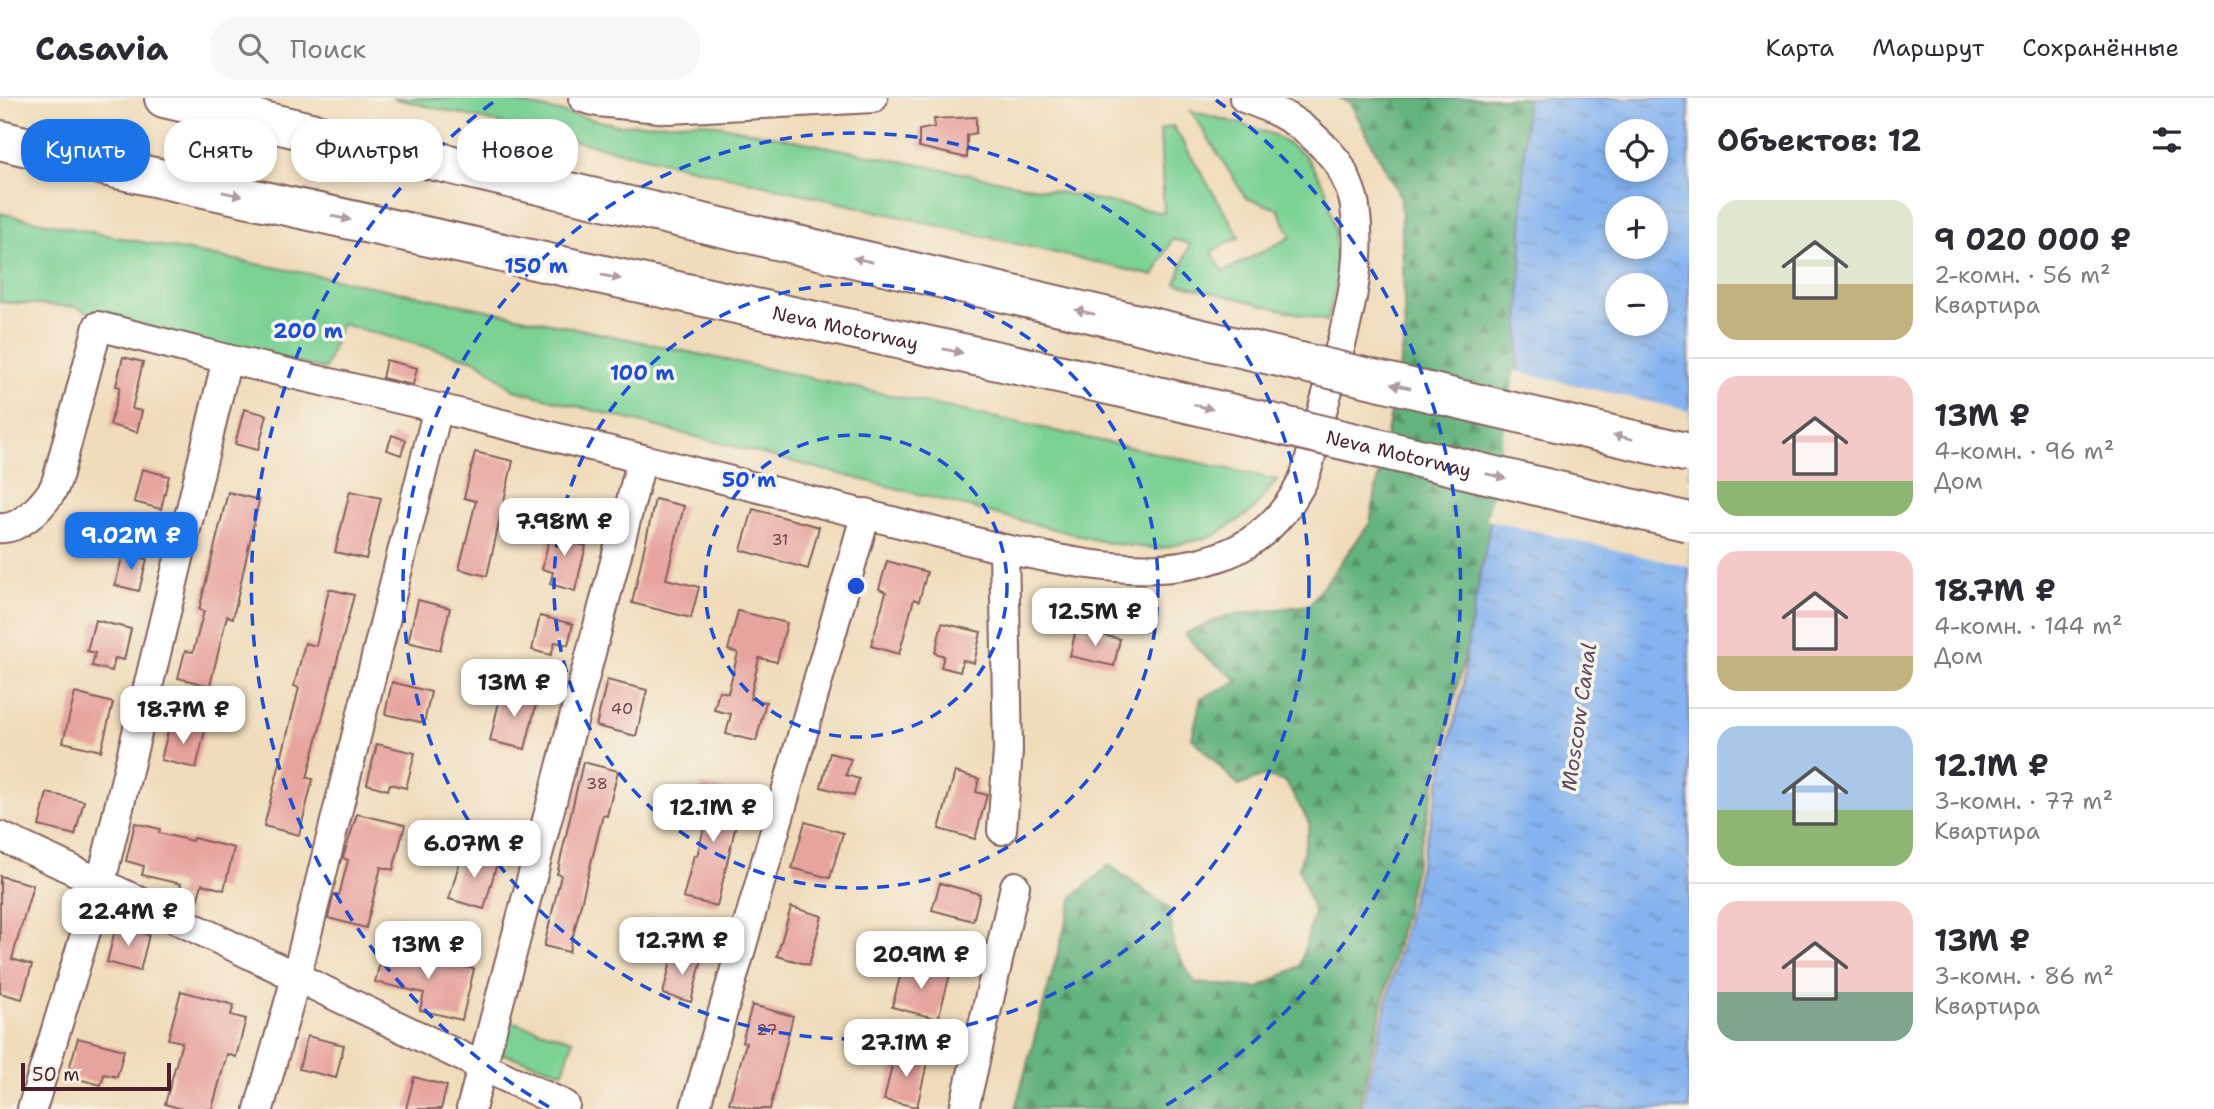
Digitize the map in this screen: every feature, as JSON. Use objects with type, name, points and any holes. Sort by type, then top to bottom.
[{"type":"highway","points":[[164,98],[1689,453]]},
{"type":"highway","name":"Neva Motorway","points":[[0,140],[21,145]]},
{"type":"highway","points":[[0,150],[21,153]]},
{"type":"highway","name":"Neva Motorway","points":[[150,176],[1136,391],[1689,522]]},
{"type":"street","points":[[583,98],[669,109],[873,98]]},
{"type":"street","points":[[0,528],[8,529],[27,518],[52,492],[60,473],[98,326],[1004,549],[1096,566],[1144,568],[1189,565],[1225,555],[1255,538],[1278,520],[1302,484],[1352,298],[1358,249],[1355,205],[1340,165],[1313,134],[1278,110],[1244,98]]},
{"type":"street","points":[[32,1109],[101,882],[227,359]]},
{"type":"street","points":[[259,1109],[296,978],[438,408]]},
{"type":"street","points":[[471,1109],[642,459]]},
{"type":"street","points":[[695,1109],[866,513]]},
{"type":"street","points":[[1002,830],[1008,751],[1004,549]]},
{"type":"street","points":[[0,836],[565,1105]]},
{"type":"street","points":[[964,1109],[1015,886]]},
{"type":"green space","points":[[392,98],[497,98],[618,125],[702,122],[1164,213],[1160,130],[1173,126],[1240,237],[1212,251],[1223,272],[1291,237],[1278,209],[1246,198],[1191,111],[1274,135],[1305,155],[1326,189],[1335,230],[1338,278],[1327,321],[1176,283],[1190,244],[1172,239],[1154,276],[578,141],[578,119],[482,119]]},
{"type":"green space","points":[[1339,98],[1526,98],[1518,376],[1466,651],[1358,1109],[1015,1109],[1073,897],[1109,865],[1170,909],[1173,946],[1195,983],[1259,988],[1300,966],[1314,913],[1299,868],[1310,824],[1286,782],[1263,776],[1239,786],[1192,738],[1201,698],[1239,681],[1201,653],[1185,634],[1226,616],[1309,605],[1370,523],[1405,337],[1401,198],[1350,103]]},
{"type":"green space","points":[[0,213],[604,334],[1277,480],[1252,511],[1214,536],[1158,549],[1108,543],[514,390],[478,361],[341,324],[325,369],[105,320],[77,307],[0,302]]},
{"type":"green space","points":[[506,1020],[573,1040],[563,1072],[496,1052]]},
{"type":"water","name":"Moscow Canal","points":[[1526,98],[1689,98],[1689,1109],[1361,1109],[1463,687],[1466,651],[1518,376]]},
{"type":"pier","points":[[1515,371],[1689,411],[1689,567],[1487,520]]},
{"type":"building","points":[[976,117],[976,133],[967,135],[967,158],[919,147],[919,130],[935,127],[934,119]]},
{"type":"building","points":[[123,357],[143,362],[132,409],[142,411],[137,432],[110,425],[120,387],[116,386]]},
{"type":"building","points":[[386,360],[417,368],[413,385],[382,378]]},
{"type":"building","points":[[244,409],[267,415],[258,450],[235,444]]},
{"type":"building","points":[[392,435],[406,440],[401,455],[387,450]]},
{"type":"building","points":[[475,452],[513,461],[487,576],[459,569],[476,501],[464,498]]},
{"type":"building","points":[[142,469],[169,476],[161,509],[134,502]]},
{"type":"building","points":[[350,491],[381,498],[366,559],[335,552]]},
{"type":"building","points":[[228,492],[259,500],[233,618],[227,616],[210,686],[178,678],[185,651],[193,652],[204,611],[199,610]]},
{"type":"building","points":[[655,499],[684,506],[666,579],[699,587],[691,618],[632,603]]},
{"type":"building","points":[[753,509],[819,527],[808,569],[741,550]]},
{"type":"building","points":[[552,526],[580,533],[577,544],[586,546],[575,591],[550,584],[553,572],[542,569]]},
{"type":"building","points":[[123,554],[147,559],[139,591],[115,585]]},
{"type":"building","points":[[887,561],[927,572],[919,601],[914,599],[899,654],[871,646],[886,592],[879,589]]},
{"type":"building","points":[[329,589],[354,595],[307,778],[313,779],[299,835],[264,826],[299,688],[294,686],[305,643],[316,646]]},
{"type":"building","points":[[418,600],[450,608],[440,650],[408,642]]},
{"type":"building","points":[[738,611],[787,623],[777,662],[759,658],[750,699],[766,702],[756,741],[726,734],[731,714],[714,710],[719,691],[728,693],[738,653],[728,650]]},
{"type":"building","points":[[540,616],[573,624],[568,645],[555,642],[551,655],[532,650]]},
{"type":"building","points":[[95,620],[131,629],[124,660],[115,658],[112,671],[92,666],[95,653],[87,651]]},
{"type":"building","points":[[942,623],[981,632],[974,663],[963,660],[960,672],[941,667],[944,656],[935,653]]},
{"type":"building","points":[[1076,629],[1120,639],[1114,666],[1070,656]]},
{"type":"building","points":[[607,680],[647,690],[636,736],[596,726]]},
{"type":"building","points":[[392,682],[431,692],[424,723],[385,714]]},
{"type":"building","points":[[502,689],[538,697],[525,749],[490,741]]},
{"type":"building","points":[[75,693],[113,703],[101,751],[63,742]]},
{"type":"building","points":[[170,723],[205,731],[196,768],[161,760]]},
{"type":"building","points":[[377,744],[415,753],[406,788],[390,784],[388,790],[367,784]]},
{"type":"building","points":[[830,753],[851,759],[846,775],[859,779],[854,796],[821,787]]},
{"type":"building","points":[[583,762],[618,771],[607,816],[603,815],[569,952],[544,946],[561,875],[557,874]]},
{"type":"building","points":[[955,772],[979,779],[976,792],[987,795],[975,839],[939,829]]},
{"type":"building","points":[[701,784],[743,794],[717,906],[683,898],[709,808],[696,805]]},
{"type":"building","points":[[47,793],[84,801],[75,835],[39,826]]},
{"type":"building","points":[[357,814],[405,825],[393,870],[381,867],[366,928],[328,918],[334,894],[339,895],[348,860],[343,858]]},
{"type":"building","points":[[805,822],[843,833],[830,878],[792,868]]},
{"type":"building","points":[[135,823],[160,829],[159,833],[234,848],[224,890],[202,884],[197,902],[178,897],[181,884],[142,875],[144,866],[126,861]]},
{"type":"building","points":[[463,850],[498,860],[484,909],[449,899]]},
{"type":"building","points":[[0,876],[33,885],[12,959],[32,965],[22,999],[0,993]]},
{"type":"building","points":[[940,883],[980,894],[973,921],[932,910]]},
{"type":"building","points":[[791,907],[822,916],[809,965],[777,956]]},
{"type":"building","points":[[116,926],[149,935],[140,971],[107,962]]},
{"type":"building","points":[[384,947],[474,969],[462,1020],[420,1010],[424,993],[375,982]]},
{"type":"building","points":[[673,952],[702,959],[691,1002],[663,994]]},
{"type":"building","points":[[904,962],[950,975],[938,1019],[892,1007]]},
{"type":"building","points":[[181,991],[234,1005],[231,1015],[246,1019],[236,1057],[227,1054],[212,1109],[182,1109],[165,1104],[182,1042],[168,1039]]},
{"type":"building","points":[[752,1005],[793,1016],[770,1109],[751,1109],[729,1103],[746,1043],[742,1042]]},
{"type":"building","points":[[307,1036],[344,1045],[336,1078],[299,1069]]},
{"type":"building","points":[[78,1038],[124,1050],[117,1077],[104,1074],[101,1085],[67,1076]]},
{"type":"building","points":[[895,1052],[928,1059],[917,1107],[884,1100]]},
{"type":"building","points":[[414,1077],[447,1086],[441,1109],[406,1109]]}]
